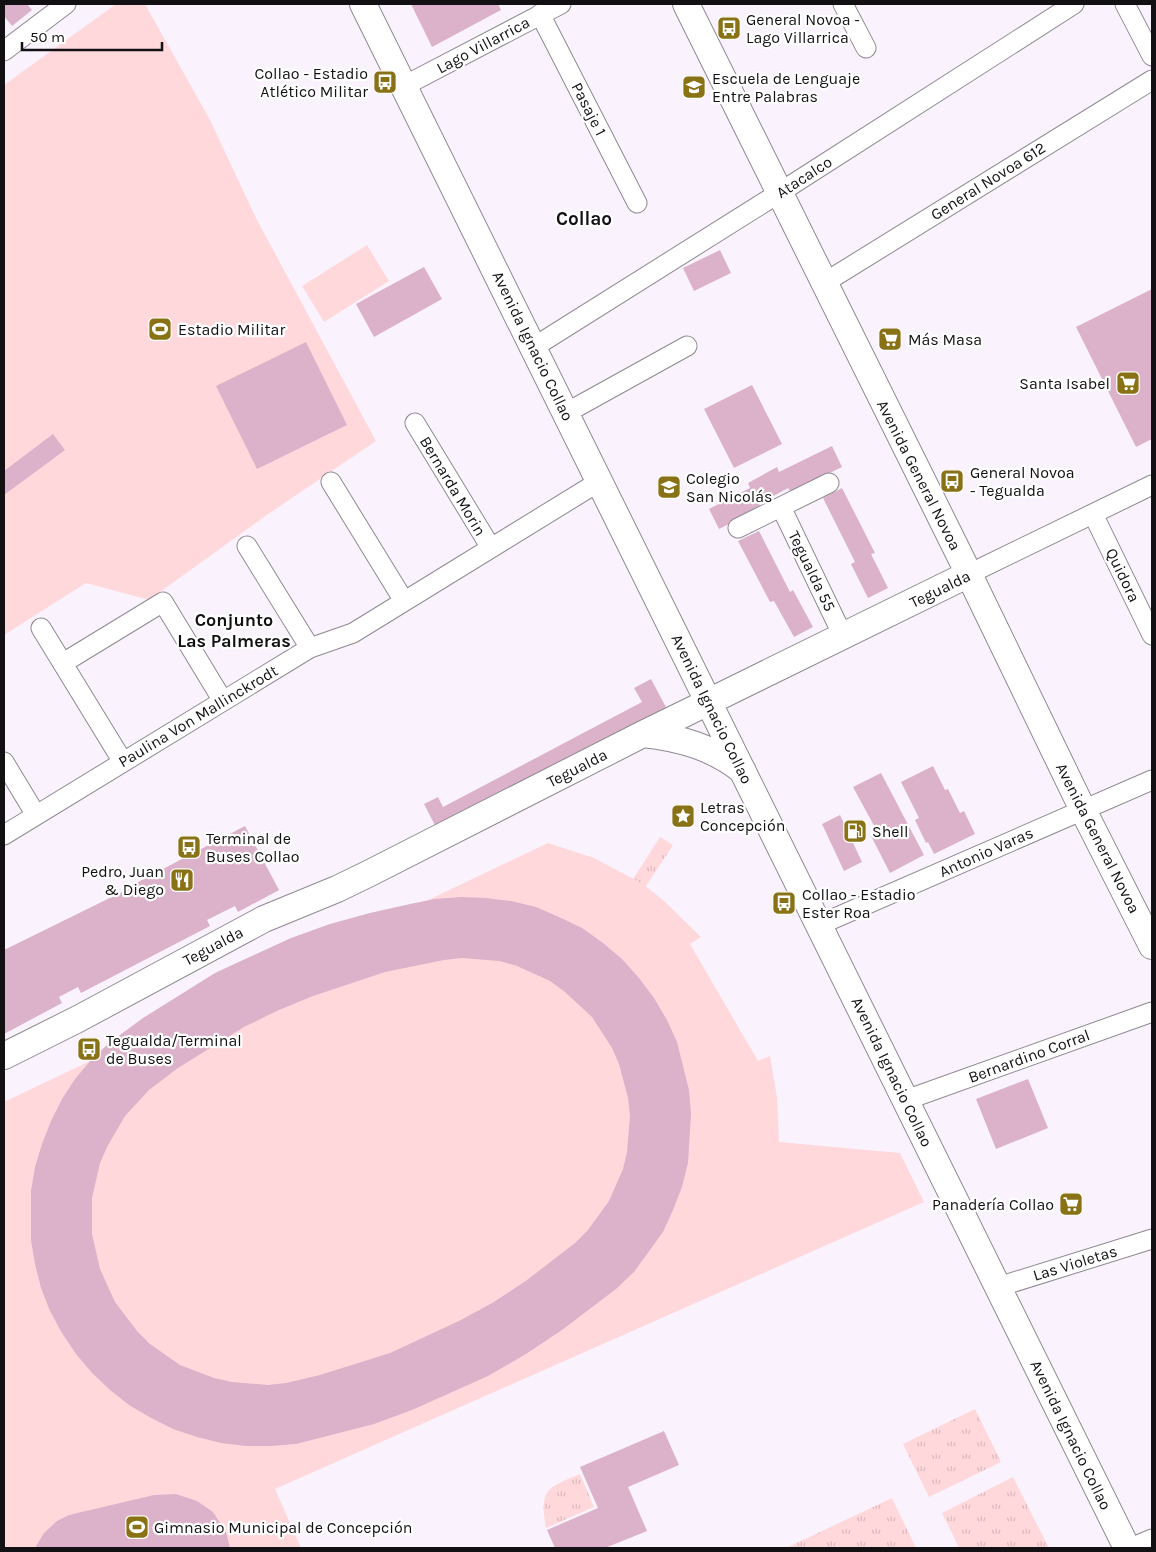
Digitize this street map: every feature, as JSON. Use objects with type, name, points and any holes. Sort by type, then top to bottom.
[{"type":"main road","name":"Avenida Ignacio Collao","points":[[364,4],[1127,1548]]},
{"type":"main road","name":"Avenida General Novoa","points":[[686,4],[969,574],[1083,810],[1152,946]]},
{"type":"main road","name":"Tegualda","points":[[4,1056],[264,919],[360,878],[644,734],[969,574]]},
{"type":"main road","points":[[644,734],[669,737],[697,744],[743,770]]},
{"type":"street","points":[[4,51],[66,4]]},
{"type":"street","name":"Lago Villarrica","points":[[404,86],[561,4]]},
{"type":"street","points":[[843,4],[866,48]]},
{"type":"street","name":"Atacalco","points":[[534,347],[1074,4]]},
{"type":"street","points":[[1125,4],[1152,56]]},
{"type":"street","name":"Pasaje 1","points":[[540,14],[637,204]]},
{"type":"street","name":"General Novoa 612","points":[[824,283],[1152,80]]},
{"type":"street","points":[[566,413],[687,346]]},
{"type":"street","name":"Bernarda Morin","points":[[414,423],[491,548]]},
{"type":"street","name":"Paulina Von Mallinckrodt","points":[[4,835],[310,648],[353,633],[600,481]]},
{"type":"street","points":[[331,482],[404,601]]},
{"type":"street","points":[[738,528],[829,483]]},
{"type":"street","name":"Tegualda","points":[[969,574],[1152,485]]},
{"type":"street","name":"Tegualda 55","points":[[781,507],[843,636]]},
{"type":"street","name":"Quidora","points":[[1093,514],[1152,635]]},
{"type":"street","points":[[247,546],[310,648]]},
{"type":"street","points":[[63,663],[164,602],[223,701]]},
{"type":"street","points":[[41,628],[123,762]]},
{"type":"street","points":[[4,762],[36,815]]},
{"type":"street","name":"Antonio Varas","points":[[819,925],[1152,780]]},
{"type":"street","name":"Bernardino Corral","points":[[906,1100],[1152,1012]]},
{"type":"street","name":"Las Violetas","points":[[998,1287],[1152,1239]]},
{"type":"street","points":[[1131,1548],[1152,1539]]},
{"type":"green space","name":"Estadio Militar","points":[[116,4],[145,4],[210,120],[256,218],[376,441],[264,517],[149,600],[86,583],[4,635],[4,85]]},
{"type":"green space","points":[[367,245],[389,281],[324,322],[302,286]]},
{"type":"green space","points":[[660,837],[673,845],[618,929],[606,921]]},
{"type":"green space","points":[[548,843],[594,858],[643,884],[664,901],[701,937],[690,944],[758,1061],[770,1056],[777,1097],[779,1142],[900,1153],[924,1202],[275,1489],[301,1548],[4,1548],[4,1102]]},
{"type":"green space","points":[[975,1409],[1001,1462],[929,1497],[903,1444]]},
{"type":"green space","points":[[580,1474],[594,1507],[546,1528],[544,1505],[548,1492],[560,1483]]},
{"type":"green space","points":[[1013,1477],[1049,1548],[959,1548],[942,1513]]},
{"type":"green space","points":[[892,1498],[916,1548],[786,1548]]},
{"type":"building","points":[[4,4],[27,4],[32,10],[12,26],[4,16]]},
{"type":"building","points":[[411,4],[498,4],[501,10],[432,47]]},
{"type":"building","points":[[720,250],[731,273],[694,291],[683,268]]},
{"type":"building","points":[[424,267],[442,299],[374,337],[356,304]]},
{"type":"building","name":"Santa Isabel","points":[[1152,289],[1152,439],[1136,447],[1076,327]]},
{"type":"building","points":[[306,342],[347,425],[257,469],[216,386]]},
{"type":"building","points":[[752,385],[782,444],[734,468],[704,409]]},
{"type":"building","points":[[53,434],[65,450],[4,495],[4,471]]},
{"type":"building","points":[[832,446],[842,467],[791,492],[788,488],[759,504],[762,508],[719,529],[709,509],[750,488],[748,483],[777,467],[779,472]]},
{"type":"building","points":[[842,488],[875,553],[871,554],[888,588],[868,598],[851,564],[855,562],[823,498]]},
{"type":"building","points":[[759,531],[790,592],[793,590],[813,627],[794,637],[774,601],[770,602],[738,541]]},
{"type":"building","points":[[651,679],[668,711],[439,833],[424,804],[438,797],[443,807],[642,702],[634,688]]},
{"type":"building","points":[[933,766],[945,790],[948,789],[960,813],[964,811],[975,834],[934,854],[928,842],[926,843],[915,820],[919,818],[901,782]]},
{"type":"building","points":[[881,773],[924,855],[890,873],[871,836],[878,833],[853,787]]},
{"type":"building","points":[[840,815],[862,862],[844,871],[822,824]]},
{"type":"building","points":[[245,826],[279,890],[238,912],[235,906],[207,920],[210,926],[81,993],[78,987],[59,997],[62,1003],[4,1034],[4,950],[130,888]]},
{"type":"building","points":[[461,897],[511,901],[536,907],[559,917],[582,928],[622,959],[654,998],[677,1042],[689,1090],[691,1114],[688,1163],[682,1187],[663,1232],[634,1272],[616,1289],[562,1330],[526,1354],[488,1376],[412,1410],[374,1424],[296,1444],[246,1446],[221,1443],[197,1437],[173,1429],[151,1418],[129,1405],[92,1373],[62,1333],[50,1311],[41,1288],[31,1240],[31,1191],[35,1167],[42,1144],[62,1099],[75,1079],[109,1043],[143,1018],[215,973],[291,938],[330,924],[435,899]],"holes":[[[462,958],[499,961],[517,966],[550,981],[565,992],[592,1017],[612,1048],[619,1064],[628,1098],[630,1116],[627,1152],[623,1169],[609,1201],[588,1230],[575,1243],[527,1280],[494,1302],[459,1321],[390,1353],[320,1375],[268,1385],[232,1382],[214,1378],[180,1365],[150,1344],[137,1331],[115,1302],[100,1269],[92,1234],[92,1198],[100,1163],[125,1116],[149,1090],[178,1068],[244,1027],[279,1010],[313,996],[385,972]]]},
{"type":"building","points":[[1028,1079],[1048,1128],[996,1149],[976,1099]]},
{"type":"building","points":[[664,1431],[679,1465],[628,1487],[647,1531],[605,1548],[555,1548],[547,1530],[598,1508],[580,1467]]},
{"type":"building","name":"Gimnasio Municipal de Concepción","points":[[176,1494],[197,1501],[213,1512],[226,1532],[230,1548],[35,1548],[44,1533],[57,1521],[69,1515],[154,1495]]},
{"type":"place","name":"General Novoa - Lago Villarrica","points":[[729,28]]},
{"type":"place","name":"Collao - Estadio Atlético Militar","points":[[385,82]]},
{"type":"place","name":"Escuela de Lenguaje Entre Palabras","points":[[694,87]]},
{"type":"place","name":"Estadio Militar","points":[[160,329]]},
{"type":"place","name":"Más Masa","points":[[890,339]]},
{"type":"place","name":"Santa Isabel","points":[[1128,383]]},
{"type":"place","name":"General Novoa - Tegualda","points":[[952,481]]},
{"type":"place","name":"Colegio San Nicolás","points":[[669,487]]},
{"type":"place","name":"Letras Concepción","points":[[683,816]]},
{"type":"place","name":"Shell","points":[[855,831]]},
{"type":"place","name":"Terminal de Buses Collao","points":[[189,847]]},
{"type":"place","name":"Pedro, Juan & Diego","points":[[182,880]]},
{"type":"place","name":"Collao - Estadio Ester Roa","points":[[784,903]]},
{"type":"place","name":"Tegualda/Terminal de Buses","points":[[89,1049]]},
{"type":"place","name":"Panadería Collao","points":[[1071,1204]]},
{"type":"place","name":"Gimnasio Municipal de Concepción","points":[[137,1527]]},
{"type":"district","name":"Collao","points":[[584,219]]},
{"type":"district","name":"Conjunto Las Palmeras","points":[[234,630]]}]
